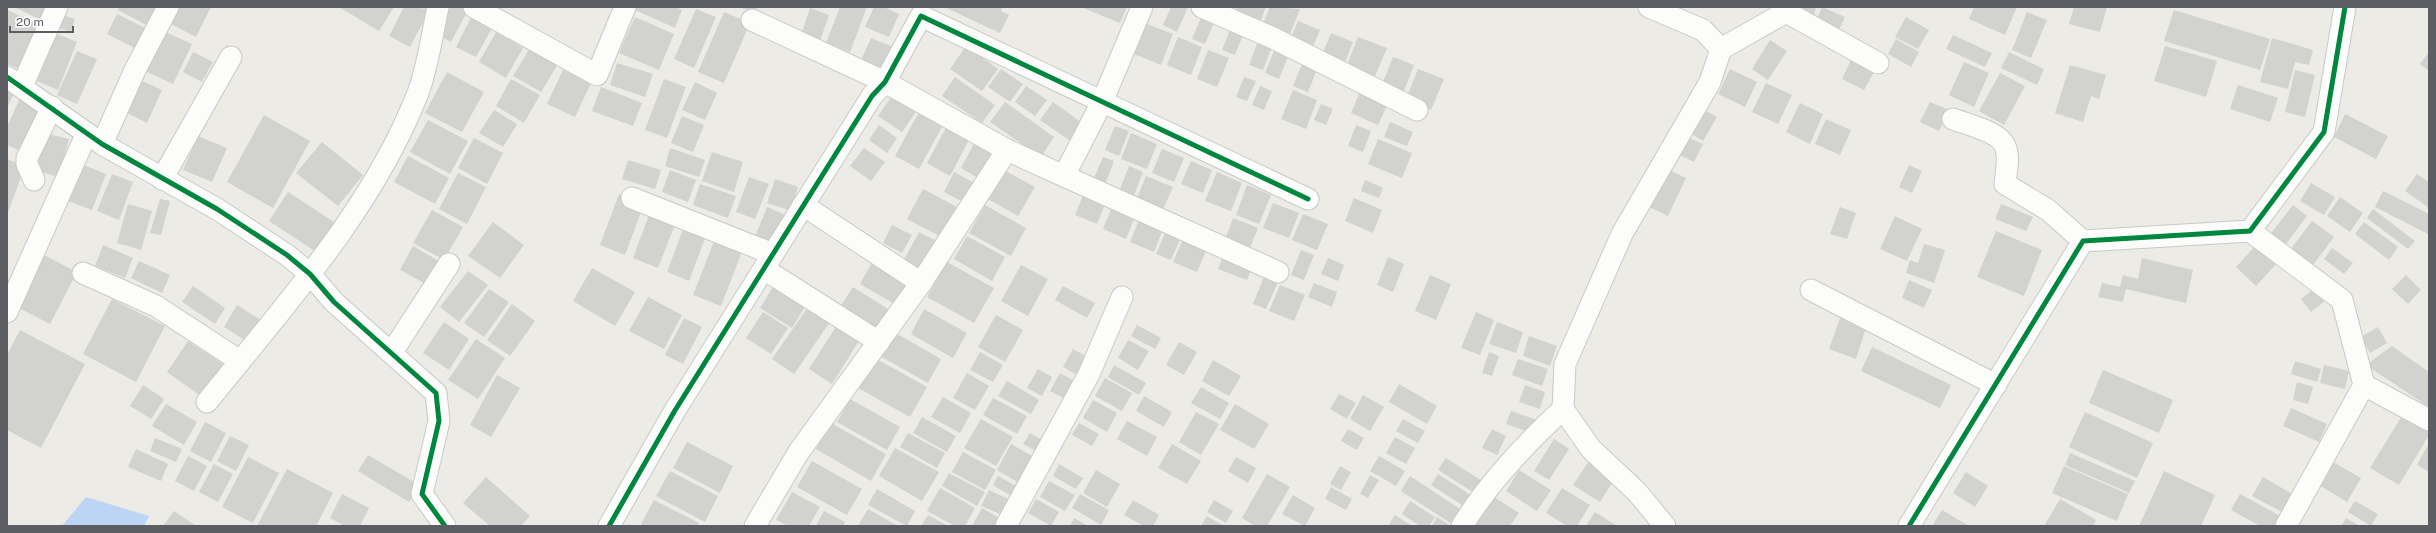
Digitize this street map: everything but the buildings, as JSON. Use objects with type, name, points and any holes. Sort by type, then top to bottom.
[{"type":"street","points":[[57,7],[14,81],[94,138],[162,179],[216,209],[287,254],[310,274],[334,302],[392,352],[436,394],[439,422],[422,494],[445,526]]},
{"type":"street","points":[[7,312],[94,138],[135,70],[168,7]]},
{"type":"street","points":[[207,402],[310,274],[353,217],[401,131],[418,91],[438,7]]},
{"type":"street","points":[[474,7],[597,75],[625,7]]},
{"type":"street","points":[[1064,176],[1102,102],[1142,7]]},
{"type":"street","points":[[1202,7],[1271,37],[1417,110]]},
{"type":"street","points":[[1649,7],[1703,30],[1721,49]]},
{"type":"street","points":[[2250,231],[2324,132],[2345,7]]},
{"type":"street","points":[[1665,526],[1637,492],[1591,448],[1563,409],[1565,364],[1622,234],[1710,82],[1721,49],[1786,9],[1878,63]]},
{"type":"street","points":[[608,526],[674,412],[768,261],[872,96],[885,82],[922,12],[1102,102],[1308,199]]},
{"type":"street","points":[[752,20],[885,82],[1007,150],[1278,272]]},
{"type":"street","points":[[162,179],[231,57]]},
{"type":"street","points":[[34,180],[27,164],[27,158],[52,107]]},
{"type":"street","points":[[1953,119],[1994,134],[2005,145],[2007,161],[2005,184],[2048,210],[2083,241],[2250,231],[2342,300],[2364,385],[2286,526]]},
{"type":"street","points":[[755,526],[798,453],[921,283],[1007,150]]},
{"type":"street","points":[[632,198],[768,261],[879,342]]},
{"type":"street","points":[[803,205],[921,283]]},
{"type":"street","points":[[1910,526],[2083,241]]},
{"type":"street","points":[[392,352],[449,264]]},
{"type":"street","points":[[83,273],[156,306],[240,361]]},
{"type":"street","points":[[1811,290],[1996,385]]},
{"type":"street","points":[[1006,526],[1089,374],[1122,297]]},
{"type":"street","points":[[2364,385],[2429,420]]},
{"type":"street","points":[[1462,526],[1503,471],[1530,439],[1563,409]]},
{"type":"water","points":[[86,497],[149,516],[144,526],[62,526]]},
{"type":"cycle path","points":[[1909,526],[2083,241],[2250,231],[2324,132],[2345,7]]},
{"type":"cycle path","points":[[609,526],[674,412],[872,96],[885,82],[921,16],[1308,199]]},
{"type":"cycle path","points":[[7,77],[102,144],[217,209],[287,255],[310,274],[334,302],[436,393],[439,421],[422,494],[445,526]]}]
